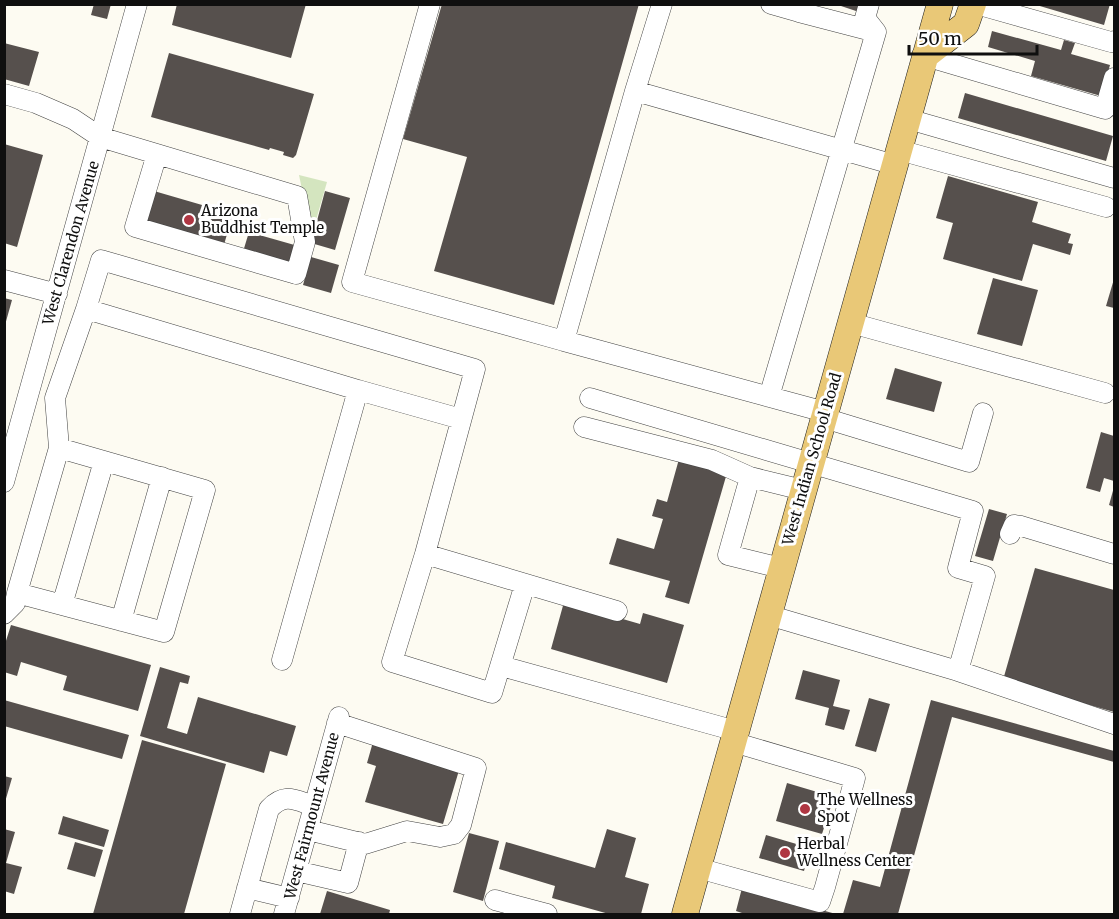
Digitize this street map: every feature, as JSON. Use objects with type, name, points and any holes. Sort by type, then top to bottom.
[{"type":"main road","name":"West Indian School Road","points":[[685,915],[940,4]]},
{"type":"main road","points":[[925,56],[966,24],[974,4]]},
{"type":"street","name":"West Clarendon Avenue","points":[[4,482],[137,4]]},
{"type":"street","points":[[430,4],[352,282],[770,397],[969,462],[983,413]]},
{"type":"street","points":[[564,341],[662,4]]},
{"type":"street","points":[[771,4],[800,8],[876,32]]},
{"type":"street","points":[[869,4],[865,18],[876,32]]},
{"type":"street","points":[[974,4],[1114,41]]},
{"type":"street","points":[[770,397],[876,32]]},
{"type":"street","points":[[925,56],[1110,110],[1114,78]]},
{"type":"street","points":[[635,91],[841,150],[897,157],[1107,207]]},
{"type":"street","points":[[4,94],[36,103],[73,119],[100,138],[157,154],[297,196],[306,243],[296,274],[135,227],[157,154]]},
{"type":"street","points":[[908,120],[1114,178]]},
{"type":"street","points":[[4,614],[15,603],[58,448],[55,398],[101,260],[475,369],[425,554],[392,662],[492,693],[525,584]]},
{"type":"street","points":[[4,280],[57,294]]},
{"type":"street","points":[[86,309],[461,419]]},
{"type":"street","points":[[851,323],[1106,393]]},
{"type":"street","points":[[282,660],[358,390]]},
{"type":"street","points":[[590,398],[973,511],[958,568],[986,576],[958,671]]},
{"type":"street","points":[[584,427],[712,460],[750,477],[803,490]]},
{"type":"street","points":[[17,593],[164,632],[205,490],[58,448]]},
{"type":"street","points":[[62,605],[104,461]]},
{"type":"street","points":[[122,621],[162,477]]},
{"type":"street","points":[[750,477],[728,555],[781,568]]},
{"type":"street","points":[[1010,534],[1014,525],[1021,526],[1114,554]]},
{"type":"street","points":[[425,554],[617,611]]},
{"type":"street","points":[[768,615],[958,671],[1114,724]]},
{"type":"street","points":[[501,666],[735,737],[855,778],[820,902],[698,868]]},
{"type":"street","name":"West Fairmount Avenue","points":[[287,907],[338,720],[476,768],[461,825],[454,834],[440,837],[407,831],[365,844],[360,842]]},
{"type":"street","points":[[240,915],[269,809],[285,797],[315,806]]},
{"type":"street","points":[[296,871],[348,884],[360,842],[308,830]]},
{"type":"street","points":[[247,888],[287,907]]},
{"type":"street","points":[[495,900],[547,915]]},
{"type":"green space","points":[[299,175],[327,182],[316,220],[308,218]]},
{"type":"building","points":[[94,4],[111,4],[107,19],[91,15]]},
{"type":"building","points":[[177,4],[306,4],[291,58],[172,25]]},
{"type":"building","points":[[442,4],[639,4],[554,305],[434,271],[467,157],[403,139]]},
{"type":"building","points":[[835,4],[862,4],[859,12]]},
{"type":"building","points":[[1033,4],[1110,4],[1104,25]]},
{"type":"building","points":[[992,31],[1061,50],[1064,40],[1075,43],[1071,54],[1110,65],[1101,96],[1031,76],[1035,61],[988,47]]},
{"type":"building","points":[[4,43],[39,52],[29,86],[4,79]]},
{"type":"building","points":[[169,53],[314,94],[296,155],[293,158],[283,155],[284,152],[270,148],[269,150],[151,117]]},
{"type":"building","points":[[965,93],[1113,136],[1106,161],[958,118]]},
{"type":"building","points":[[4,144],[43,155],[17,247],[4,243]]},
{"type":"building","points":[[948,176],[1038,202],[1032,222],[1071,234],[1068,243],[1073,244],[1070,255],[1033,244],[1022,281],[943,259],[953,223],[936,218]]},
{"type":"building","points":[[154,191],[233,214],[223,248],[145,225]]},
{"type":"building","points":[[325,191],[350,198],[335,250],[311,243]]},
{"type":"building","points":[[249,232],[298,246],[291,269],[242,255]]},
{"type":"building","points":[[311,257],[339,265],[331,293],[303,285]]},
{"type":"building","points":[[993,278],[1038,290],[1022,346],[977,334]]},
{"type":"building","points":[[1114,279],[1114,308],[1106,306]]},
{"type":"building","points":[[4,298],[12,300],[5,325],[4,325]]},
{"type":"building","points":[[895,368],[942,382],[934,412],[886,399]]},
{"type":"building","points":[[1101,432],[1114,436],[1114,481],[1104,478],[1100,492],[1086,488]]},
{"type":"building","points":[[679,459],[727,473],[689,604],[665,597],[670,581],[609,564],[617,538],[654,549],[663,519],[652,516],[657,499],[667,502]]},
{"type":"building","points":[[1114,487],[1114,507],[1109,505]]},
{"type":"building","points":[[989,509],[1007,514],[993,561],[975,556]]},
{"type":"building","points":[[1035,568],[1114,590],[1114,712],[1003,680]]},
{"type":"building","points":[[564,602],[640,624],[643,613],[684,625],[667,683],[551,649]]},
{"type":"building","points":[[11,625],[151,665],[138,711],[63,690],[67,676],[21,662],[17,676],[4,672],[4,647]]},
{"type":"building","points":[[160,667],[190,676],[188,684],[180,682],[167,728],[187,734],[198,697],[296,726],[287,756],[270,751],[264,773],[140,736]]},
{"type":"building","points":[[803,670],[840,680],[833,706],[850,710],[844,730],[825,725],[829,708],[795,699]]},
{"type":"building","points":[[869,698],[890,704],[876,752],[855,746]]},
{"type":"building","points":[[4,700],[129,735],[122,759],[4,726]]},
{"type":"building","points":[[931,700],[1114,751],[1114,762],[952,717],[898,914],[843,914],[853,880],[880,887]]},
{"type":"building","points":[[142,740],[226,764],[184,914],[93,914]]},
{"type":"building","points":[[373,742],[460,767],[443,824],[365,802],[376,766],[367,763]]},
{"type":"building","points":[[4,776],[12,778],[5,802],[4,802]]},
{"type":"building","name":"The Wellness Spot","points":[[787,783],[834,797],[822,834],[776,821]]},
{"type":"building","points":[[63,816],[109,830],[104,847],[58,834]]},
{"type":"building","points":[[4,829],[15,832],[6,863],[22,867],[14,894],[4,891]]},
{"type":"building","points":[[607,829],[636,838],[625,877],[649,884],[641,914],[609,914],[552,898],[555,886],[499,869],[506,842],[595,868]]},
{"type":"building","points":[[469,833],[499,841],[483,901],[453,892]]},
{"type":"building","name":"Herbal Wellness Center","points":[[766,835],[810,848],[804,871],[759,858]]},
{"type":"building","points":[[75,842],[103,850],[95,877],[67,869]]},
{"type":"building","points":[[742,888],[836,914],[745,914],[736,911]]},
{"type":"building","points":[[327,891],[390,910],[389,914],[320,914]]},
{"type":"place","name":"Arizona Buddhist Temple","points":[[189,220]]},
{"type":"place","name":"The Wellness Spot","points":[[805,809]]},
{"type":"place","name":"Herbal Wellness Center","points":[[785,853]]}]
